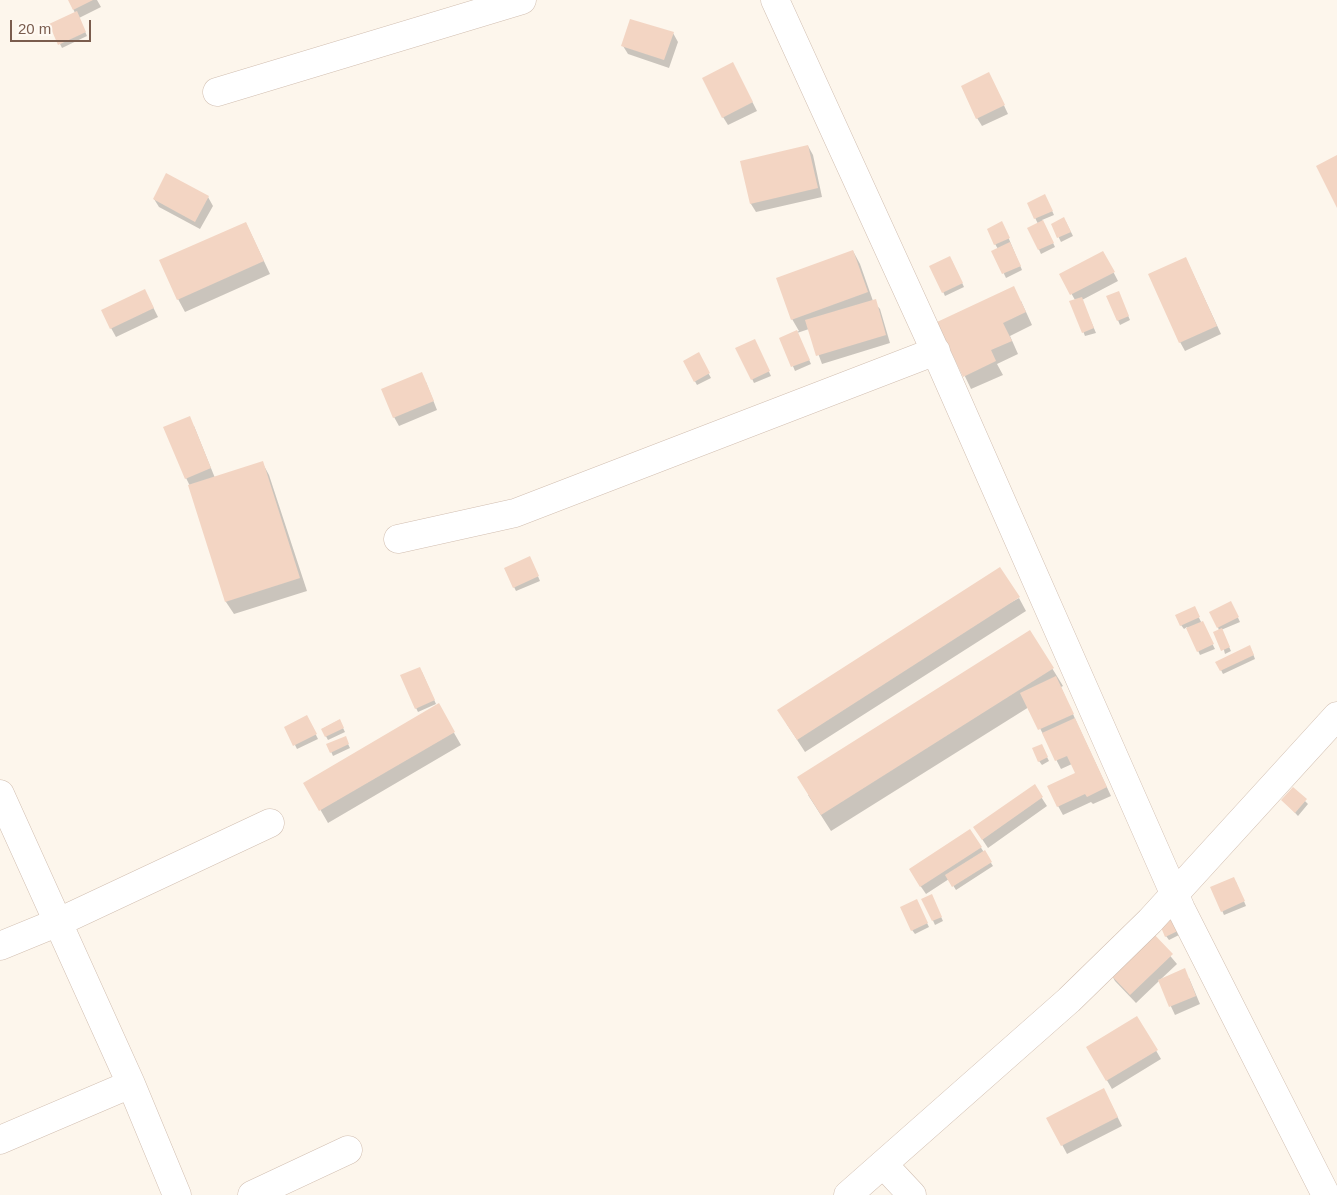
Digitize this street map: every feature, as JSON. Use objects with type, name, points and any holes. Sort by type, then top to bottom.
[{"type":"street","points":[[217,92],[522,0]]},
{"type":"street","points":[[775,0],[936,351],[1174,892],[1326,1195]]},
{"type":"street","points":[[398,539],[515,513],[936,351]]},
{"type":"street","points":[[848,1195],[1068,1000],[1150,920],[1337,716]]},
{"type":"street","points":[[0,794],[131,1084],[177,1195]]},
{"type":"street","points":[[0,946],[61,921],[270,823]]},
{"type":"street","points":[[0,1140],[131,1084]]},
{"type":"street","points":[[252,1195],[348,1150]]},
{"type":"street","points":[[883,1164],[912,1195]]},
{"type":"building","points":[[68,0],[93,0],[73,10]]},
{"type":"building","points":[[77,11],[86,32],[58,45],[49,24]]},
{"type":"building","points":[[630,19],[674,32],[664,60],[621,46]]},
{"type":"building","points":[[733,62],[753,102],[722,118],[702,78]]},
{"type":"building","points":[[989,72],[1005,105],[976,119],[961,86]]},
{"type":"building","points":[[808,145],[818,188],[750,204],[740,161]]},
{"type":"building","points":[[1337,155],[1337,208],[1316,166]]},
{"type":"building","points":[[166,173],[209,196],[195,222],[153,199]]},
{"type":"building","points":[[1045,194],[1053,211],[1034,219],[1027,203]]},
{"type":"building","points":[[1064,217],[1071,232],[1057,238],[1051,224]]},
{"type":"building","points":[[1043,220],[1054,243],[1038,250],[1027,228]]},
{"type":"building","points":[[1002,221],[1010,238],[994,245],[987,229]]},
{"type":"building","points":[[246,222],[264,261],[177,300],[159,260]]},
{"type":"building","points":[[1010,242],[1021,266],[1002,274],[991,251]]},
{"type":"building","points":[[853,250],[868,292],[791,320],[776,278]]},
{"type":"building","points":[[1103,251],[1115,272],[1070,295],[1059,274]]},
{"type":"building","points":[[950,256],[963,283],[942,293],[929,266]]},
{"type":"building","points":[[1186,257],[1217,326],[1179,343],[1148,274]]},
{"type":"building","points":[[1014,286],[1026,312],[1003,323],[1012,341],[991,350],[996,361],[963,377],[937,322]]},
{"type":"building","points":[[145,289],[154,308],[110,329],[101,310]]},
{"type":"building","points":[[1119,291],[1129,316],[1117,321],[1106,296]]},
{"type":"building","points":[[1082,297],[1094,328],[1082,333],[1069,301]]},
{"type":"building","points":[[876,299],[886,335],[816,356],[805,320]]},
{"type":"building","points":[[797,330],[810,360],[791,367],[779,338]]},
{"type":"building","points":[[755,339],[770,371],[751,380],[735,348]]},
{"type":"building","points":[[699,352],[710,373],[694,382],[683,361]]},
{"type":"building","points":[[422,372],[434,401],[393,418],[381,389]]},
{"type":"building","points":[[190,416],[211,468],[185,479],[163,427]]},
{"type":"building","points":[[263,461],[300,578],[225,602],[188,485]]},
{"type":"building","points":[[530,556],[539,576],[513,588],[504,568]]},
{"type":"building","points":[[1000,567],[1020,597],[797,740],[777,710]]},
{"type":"building","points":[[1231,601],[1239,617],[1217,628],[1209,612]]},
{"type":"building","points":[[1195,606],[1200,617],[1180,626],[1175,615]]},
{"type":"building","points":[[1203,621],[1214,644],[1197,652],[1186,628]]},
{"type":"building","points":[[1222,628],[1230,647],[1221,651],[1213,632]]},
{"type":"building","points":[[1030,630],[1054,668],[821,815],[797,777]]},
{"type":"building","points":[[1250,645],[1254,655],[1220,671],[1215,662]]},
{"type":"building","points":[[420,667],[435,700],[415,709],[400,675]]},
{"type":"building","points":[[1056,676],[1074,714],[1038,730],[1020,693]]},
{"type":"building","points":[[439,703],[455,732],[319,811],[303,783]]},
{"type":"building","points":[[307,715],[317,734],[293,746],[284,727]]},
{"type":"building","points":[[1075,718],[1107,787],[1087,797],[1085,794],[1057,807],[1047,786],[1075,773],[1067,756],[1055,761],[1042,733]]},
{"type":"building","points":[[340,719],[344,728],[325,737],[321,729]]},
{"type":"building","points":[[346,736],[349,744],[330,753],[326,744]]},
{"type":"building","points":[[1042,744],[1048,757],[1038,762],[1032,748]]},
{"type":"building","points":[[1035,784],[1043,797],[982,840],[973,827]]},
{"type":"building","points":[[1293,787],[1307,799],[1295,813],[1281,800]]},
{"type":"building","points":[[970,829],[982,847],[920,887],[909,869]]},
{"type":"building","points":[[985,850],[992,862],[952,887],[945,875]]},
{"type":"building","points":[[1234,877],[1245,901],[1221,912],[1210,887]]},
{"type":"building","points":[[932,894],[942,917],[932,921],[921,899]]},
{"type":"building","points":[[917,899],[928,923],[911,931],[900,907]]},
{"type":"building","points":[[1172,913],[1180,930],[1165,937],[1158,920]]},
{"type":"building","points":[[1151,931],[1173,954],[1130,995],[1108,972]]},
{"type":"building","points":[[1185,968],[1196,996],[1169,1007],[1158,980]]},
{"type":"building","points":[[1137,1016],[1158,1050],[1106,1081],[1086,1047]]},
{"type":"building","points":[[1104,1088],[1118,1117],[1061,1146],[1046,1118]]}]
